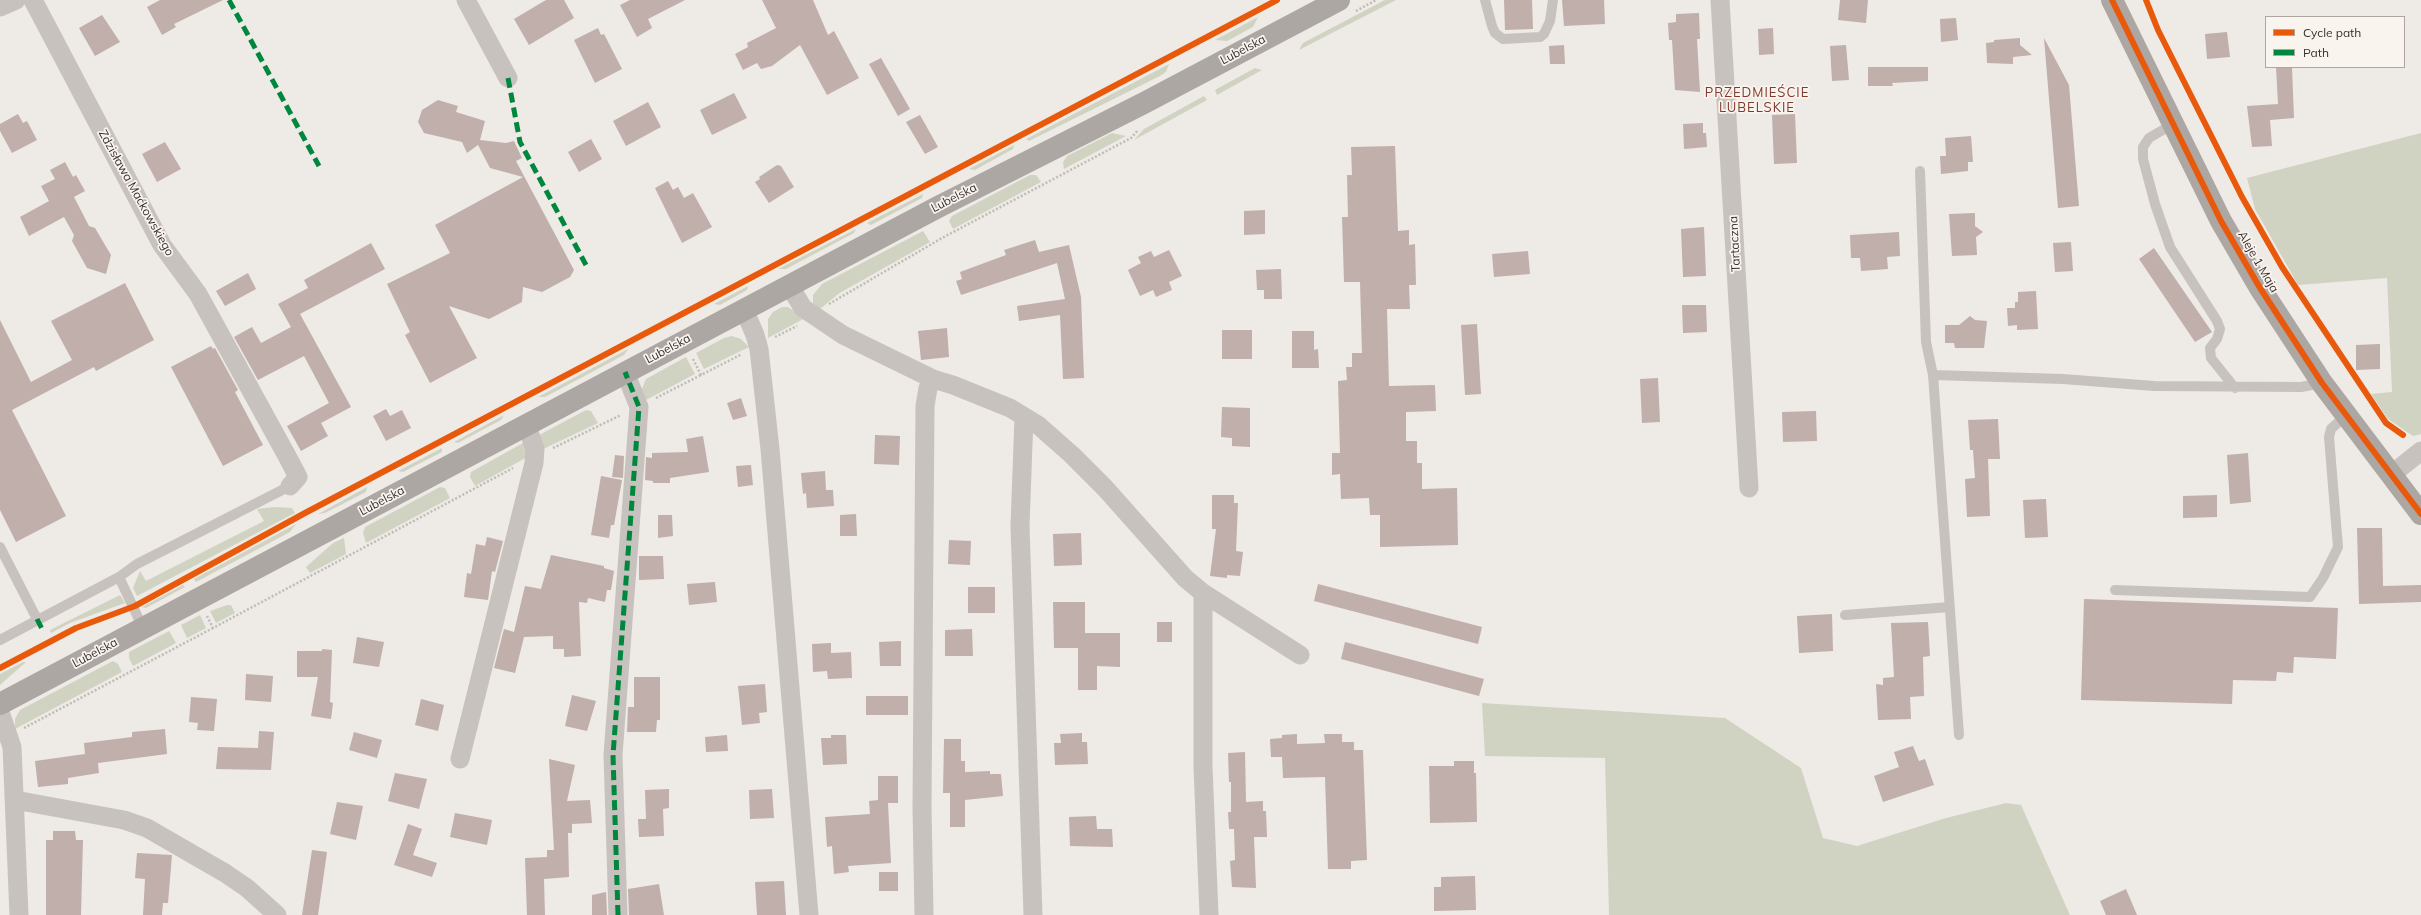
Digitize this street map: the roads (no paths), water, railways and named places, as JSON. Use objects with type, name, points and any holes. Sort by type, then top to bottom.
[{"type":"main road","name":"Aleje 1 Maja","points":[[2112,0],[2173,124],[2241,256],[2270,306],[2322,383],[2391,475],[2418,504]]},
{"type":"main road","name":"Lubelska","points":[[0,704],[789,285],[1344,7]]},
{"type":"street","points":[[0,7],[16,0]]},
{"type":"street","name":"Zdzisława Maćkowskiego","points":[[33,0],[162,245],[198,294],[287,456],[298,477],[290,486]]},
{"type":"street","points":[[466,0],[508,78]]},
{"type":"street","name":"Tartaczna","points":[[1720,0],[1749,488]]},
{"type":"street","points":[[789,285],[803,308],[813,317],[864,346],[933,379],[960,388],[1024,417],[1072,455],[1105,488],[1185,578],[1204,593],[1300,655]]},
{"type":"street","points":[[744,309],[758,346],[778,526],[809,915]]},
{"type":"street","points":[[618,915],[613,755],[639,407],[625,372]]},
{"type":"street","points":[[924,915],[922,791],[925,406],[928,388],[933,379]]},
{"type":"street","points":[[1024,417],[1020,526],[1033,915]]},
{"type":"street","points":[[460,759],[535,457],[535,449],[526,424]]},
{"type":"street","points":[[2391,475],[2421,450]]},
{"type":"street","points":[[1204,593],[1203,767],[1209,915]]},
{"type":"street","points":[[0,712],[12,747],[19,915]]},
{"type":"street","points":[[15,800],[124,820],[148,828],[225,873],[265,902],[277,915]]},
{"type":"lane","points":[[1485,0],[1495,33],[1503,39],[1540,37],[1544,34],[1550,21],[1553,0]]},
{"type":"lane","points":[[2173,124],[2149,138],[2143,147],[2143,159],[2155,204],[2170,247],[2218,321],[2220,330],[2217,339],[2210,348],[2211,358],[2235,388]]},
{"type":"lane","points":[[1920,171],[1926,342],[1933,375],[1959,735]]},
{"type":"lane","points":[[1933,375],[2062,379],[2154,386],[2235,388],[2301,387],[2322,383]]},
{"type":"lane","points":[[2115,590],[2310,596],[2323,578],[2338,547],[2329,437],[2331,429],[2346,415]]},
{"type":"lane","points":[[0,640],[37,619],[119,578],[137,564],[290,486]]},
{"type":"lane","points":[[0,547],[37,619]]},
{"type":"lane","points":[[119,578],[143,628]]},
{"type":"lane","points":[[1846,615],[1950,607]]},
{"type":"district","name":"PRZEDMIEŚCIE LUBELSKIE","points":[[1757,100]]}]
